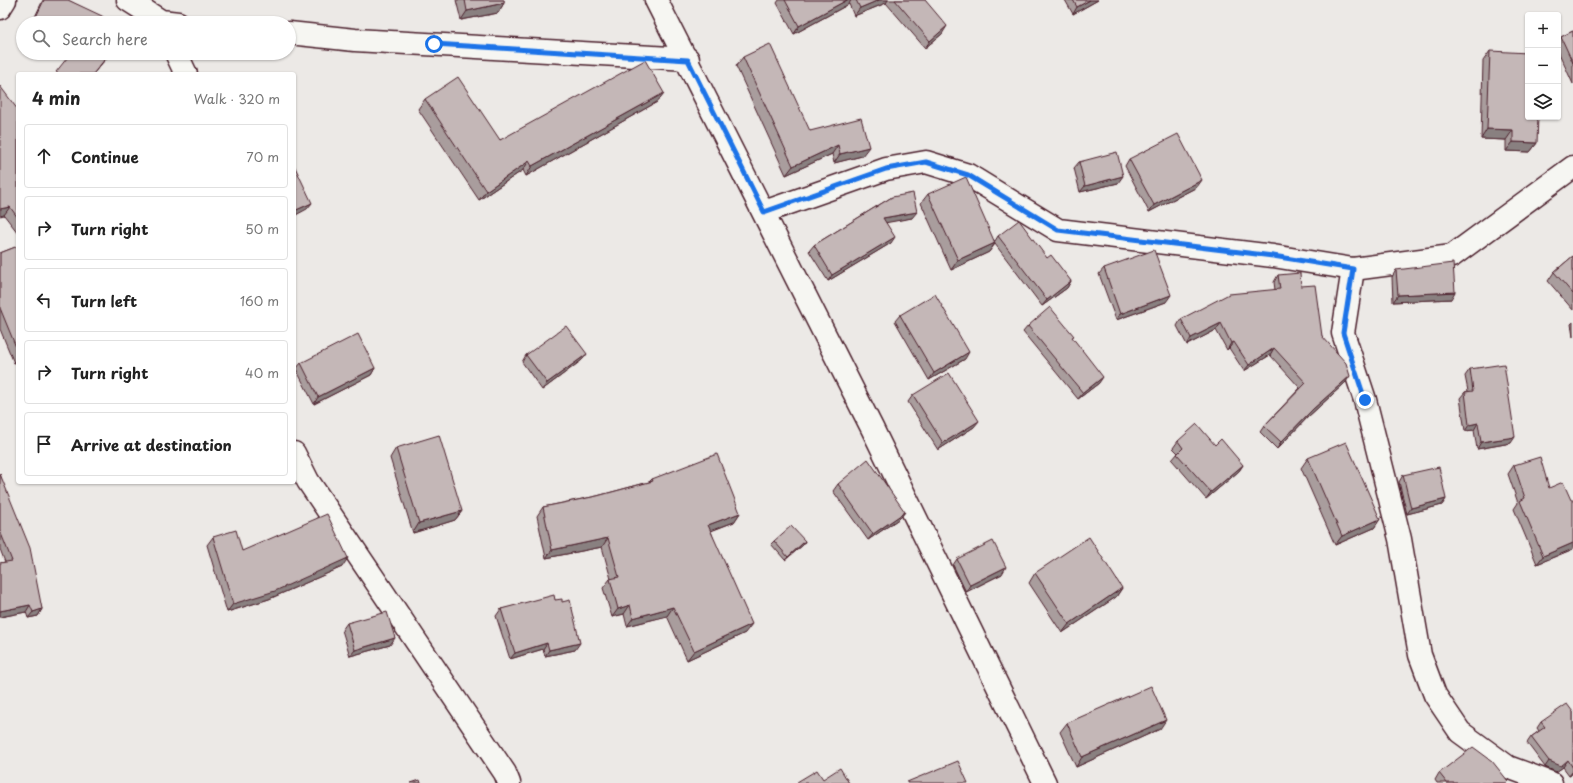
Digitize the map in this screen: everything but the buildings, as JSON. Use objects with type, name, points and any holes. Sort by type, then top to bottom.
[{"type":"street","points":[[0,8],[5,0]]},
{"type":"street","points":[[128,0],[156,16]]},
{"type":"street","points":[[656,0],[688,60],[875,435],[1045,783]]},
{"type":"street","points":[[296,35],[355,40],[688,60]]},
{"type":"street","points":[[179,60],[185,72]]},
{"type":"street","points":[[764,212],[886,169],[926,162],[968,175],[1058,230],[1273,256],[1353,269],[1452,256],[1573,167]]},
{"type":"street","points":[[1353,269],[1343,333],[1365,400],[1400,539],[1420,655],[1435,695],[1460,732],[1508,767],[1551,783]]},
{"type":"street","points":[[296,457],[308,481],[505,773],[509,783]]},
{"type":"route","points":[[434,44],[688,60],[764,212],[886,169],[926,162],[968,175],[1058,230],[1273,256],[1353,269],[1343,333],[1365,400]]}]
